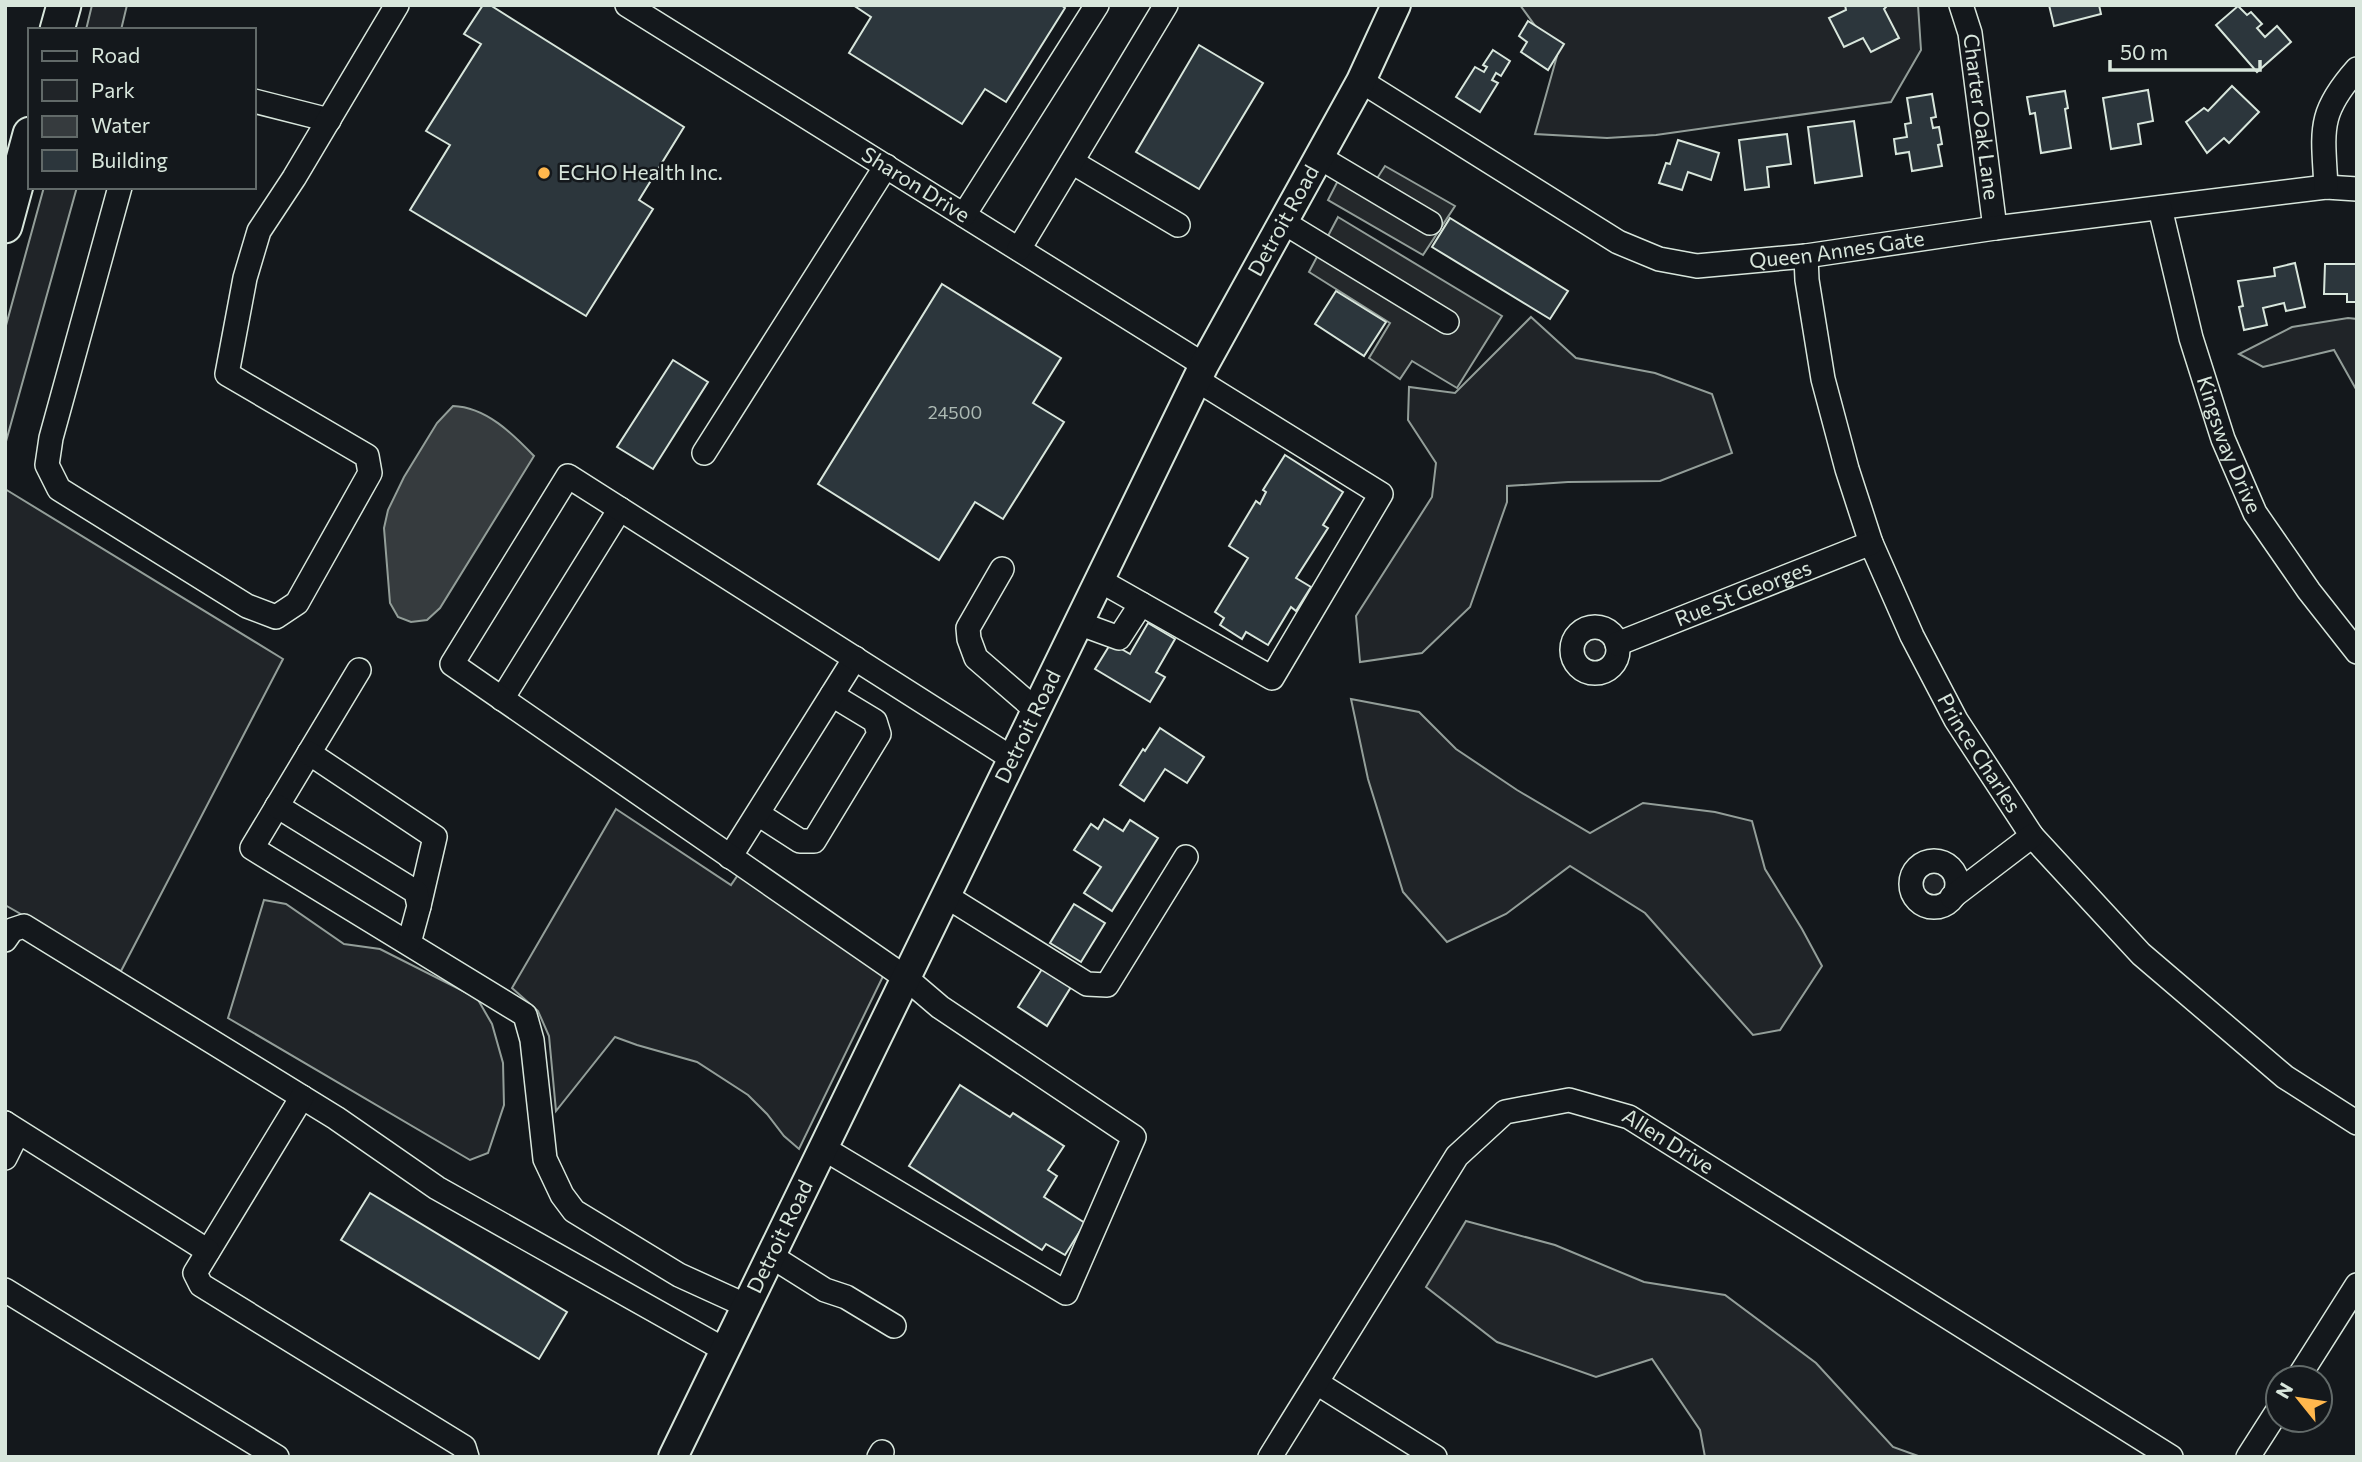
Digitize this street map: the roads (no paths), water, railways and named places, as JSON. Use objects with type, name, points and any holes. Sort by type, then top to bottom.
[{"type":"highway","points":[[58,28],[64,5]]},
{"type":"highway","points":[[5,226],[28,141]]},
{"type":"main road","name":"Detroit Road","points":[[673,1457],[1200,373],[1361,81],[1396,5]]},
{"type":"street","points":[[119,189],[51,438],[47,465],[59,489],[247,606],[276,617],[297,603],[370,473],[367,456],[227,374],[245,278],[259,231],[397,5]]},
{"type":"street","name":"Sharon Drive","points":[[627,5],[660,14],[886,166],[1019,249],[1381,494],[1272,678],[1141,604]]},
{"type":"street","points":[[964,215],[1097,5]]},
{"type":"street","points":[[1019,249],[1166,5]]},
{"type":"street","name":"Charter Oak Lane","points":[[1961,5],[1970,33],[1995,228]]},
{"type":"street","points":[[2326,187],[2324,134],[2327,111],[2337,92],[2357,69]]},
{"type":"street","name":"Queen Annes Gate","points":[[1361,81],[1618,242],[1659,259],[1697,266],[1806,256],[1995,228],[2326,187],[2357,189]]},
{"type":"street","points":[[256,102],[329,120]]},
{"type":"street","points":[[1320,157],[1430,223]]},
{"type":"street","points":[[1072,162],[1178,225]]},
{"type":"street","points":[[704,453],[886,166]]},
{"type":"street","name":"Kingsway Drive","points":[[2160,208],[2195,351],[2223,439],[2255,513],[2309,591],[2357,652]]},
{"type":"street","points":[[1283,222],[1447,322]]},
{"type":"street","name":"Prince Charles","points":[[1806,256],[1807,280],[1822,379],[1847,469],[1871,543],[1912,636],[1956,720],[2032,836],[2141,954],[2285,1077],[2357,1123]]},
{"type":"street","points":[[823,1148],[1066,1293],[1134,1138],[940,1007],[906,978],[452,664],[568,476],[1013,759]]},
{"type":"street","points":[[502,699],[620,509]]},
{"type":"street","name":"Rue St Georges","points":[[1617,644],[1871,543]]},
{"type":"street","points":[[1002,569],[968,628],[969,639],[976,658],[1036,710]]},
{"type":"street","points":[[1078,624],[1119,638],[1141,604],[1100,580]]},
{"type":"street","points":[[730,857],[855,658]]},
{"type":"street","points":[[359,670],[252,848],[525,1015],[532,1040],[545,1159],[562,1195],[574,1211],[679,1275],[747,1306]]},
{"type":"street","points":[[758,814],[800,841],[814,841],[879,734],[875,721],[832,695]]},
{"type":"street","points":[[309,753],[435,837],[410,943]]},
{"type":"street","points":[[277,806],[416,892],[419,906]]},
{"type":"street","points":[[1952,897],[2032,836]]},
{"type":"street","points":[[946,896],[1087,984],[1108,985],[1186,857]]},
{"type":"street","points":[[5,940],[12,930],[24,926],[302,1097],[437,1188],[725,1350]]},
{"type":"street","points":[[302,1097],[194,1273],[201,1285],[464,1447],[467,1457]]},
{"type":"street","name":"Allen Drive","points":[[1270,1457],[1457,1156],[1505,1112],[1569,1100],[1629,1117],[2171,1457]]},
{"type":"street","points":[[5,1123],[208,1251]]},
{"type":"street","points":[[5,1123],[14,1131],[14,1140],[5,1158]]},
{"type":"street","points":[[771,1256],[825,1290],[846,1297],[894,1326]]},
{"type":"street","points":[[2307,1364],[2357,1285]]},
{"type":"street","points":[[5,1290],[277,1457]]},
{"type":"street","points":[[1317,1383],[1435,1457]]},
{"type":"street","points":[[2248,1457],[2264,1432]]},
{"type":"water","points":[[453,406],[488,416],[534,456],[440,608],[427,620],[411,622],[398,617],[390,603],[384,528],[388,510],[404,477],[437,423]]},
{"type":"place","name":"ECHO Health Inc.","points":[[544,173]]}]
